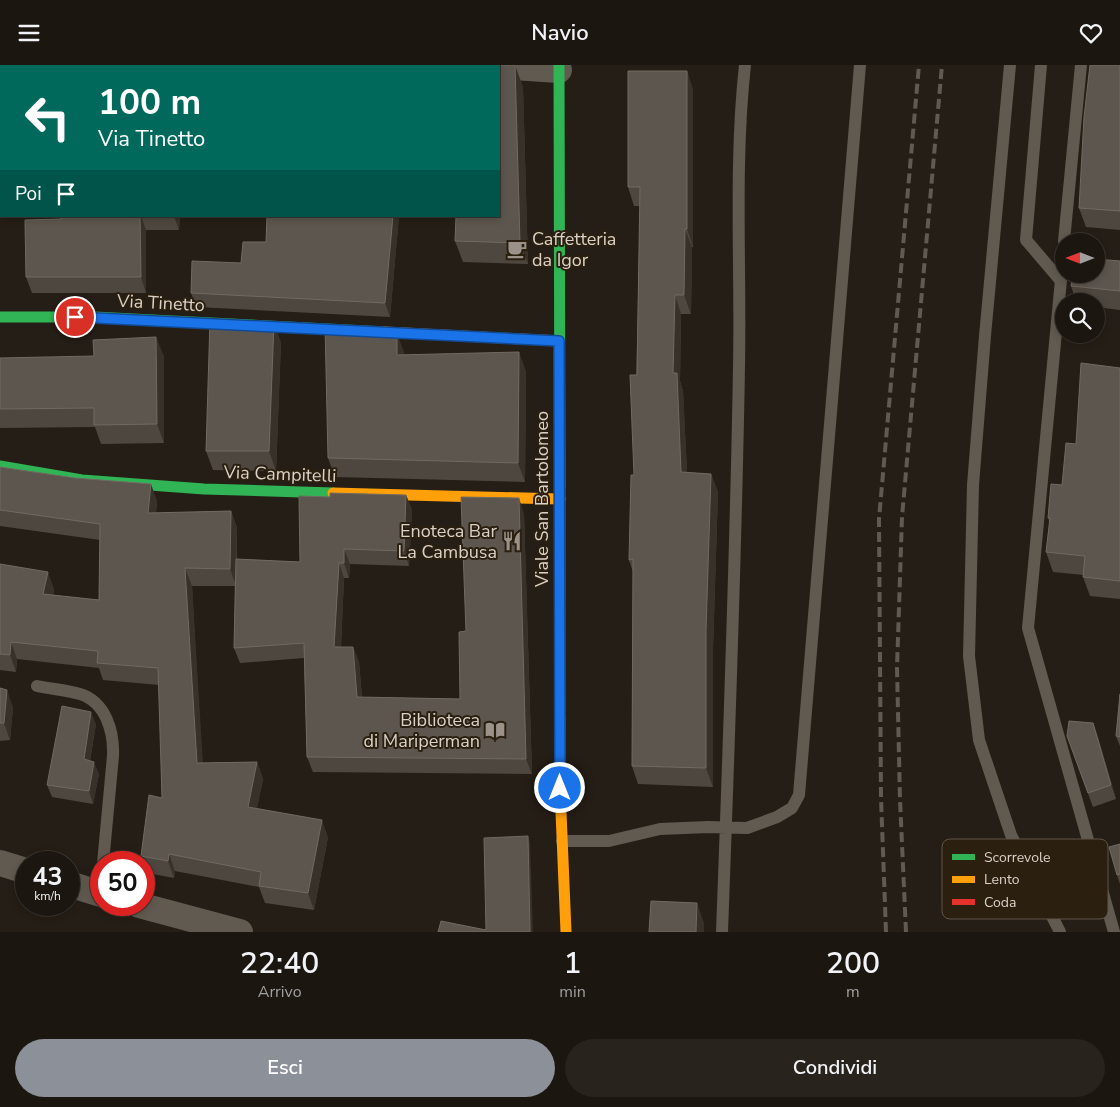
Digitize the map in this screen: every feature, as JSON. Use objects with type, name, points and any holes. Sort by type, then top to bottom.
[{"type":"street","points":[[500,66],[559,67]]},
{"type":"street","name":"Viale San Bartolomeo","points":[[559,67],[560,788],[566,932]]},
{"type":"street","name":"Via Tinetto","points":[[0,317],[94,317],[559,341]]},
{"type":"street","name":"Via Campitelli","points":[[0,466],[82,480],[204,489],[560,499]]},
{"type":"street","points":[[0,863],[15,868]]},
{"type":"street","points":[[155,909],[240,932]]},
{"type":"lane","points":[[722,932],[736,560],[740,346],[740,110],[745,65]]},
{"type":"lane","points":[[562,841],[609,841],[660,829],[746,828],[777,817],[792,808],[799,795],[860,65]]},
{"type":"lane","points":[[1010,65],[972,485],[969,656],[979,740],[1013,839]]},
{"type":"lane","points":[[1041,65],[1026,240],[1055,274]]},
{"type":"lane","points":[[1065,233],[1081,65]]},
{"type":"lane","points":[[1061,283],[1028,628],[1088,839]]},
{"type":"lane","points":[[37,686],[82,694],[104,714],[110,727],[114,741],[104,851]]},
{"type":"lane","points":[[1108,911],[1114,932]]},
{"type":"lane","points":[[1053,919],[1060,932]]},
{"type":"building","points":[[500,65],[515,65],[520,243],[455,241],[456,217],[500,217]]},
{"type":"building","points":[[1090,65],[1120,65],[1120,211],[1079,208],[1084,117]]},
{"type":"building","points":[[628,71],[687,71],[687,229],[685,229],[684,295],[675,295],[673,373],[677,373],[681,472],[711,474],[706,631],[706,768],[632,766],[633,559],[629,560],[631,475],[634,475],[630,375],[637,375],[640,187],[628,187]]},
{"type":"building","points":[[61,217],[140,217],[141,277],[26,277],[25,220],[61,219]]},
{"type":"building","points":[[267,217],[393,217],[385,303],[191,293],[192,261],[241,263],[243,242],[266,242]]},
{"type":"building","points":[[1105,260],[1120,261],[1120,291],[1071,286],[1072,283],[1105,283]]},
{"type":"building","points":[[210,320],[274,323],[269,451],[206,451]]},
{"type":"building","points":[[325,325],[380,328],[380,333],[397,333],[397,355],[519,352],[518,463],[328,458]]},
{"type":"building","points":[[156,337],[157,424],[94,425],[94,408],[0,409],[0,358],[94,356],[93,340]]},
{"type":"building","points":[[1081,363],[1120,368],[1120,581],[1083,577],[1085,556],[1046,552],[1051,484],[1062,485],[1066,443],[1076,444]]},
{"type":"building","points":[[0,467],[75,478],[151,484],[148,513],[231,511],[230,569],[185,568],[197,763],[257,762],[248,807],[322,820],[308,893],[259,886],[261,872],[169,854],[168,861],[155,859],[155,851],[142,851],[149,795],[162,798],[158,668],[97,663],[98,651],[11,642],[10,655],[0,654],[0,564],[48,572],[43,594],[99,600],[100,524],[0,510]]},
{"type":"building","points":[[330,493],[406,495],[404,551],[344,549],[344,563],[339,563],[334,647],[353,647],[357,697],[460,699],[459,632],[466,631],[461,497],[519,498],[526,759],[307,757],[304,643],[234,648],[236,559],[300,562],[299,496],[330,497]]},
{"type":"building","points":[[0,688],[7,690],[4,723],[0,723]]},
{"type":"building","points":[[1120,694],[1120,737],[1116,736]]},
{"type":"building","points":[[62,706],[91,712],[84,759],[94,762],[89,791],[47,785]]},
{"type":"building","points":[[1069,721],[1093,723],[1111,785],[1088,793],[1067,736]]},
{"type":"building","points":[[528,836],[530,932],[438,932],[441,921],[486,930],[484,838]]},
{"type":"building","points":[[1120,844],[1120,874],[1117,875],[1109,847]]},
{"type":"building","points":[[651,901],[697,903],[696,932],[649,932]]},
{"type":"railway","points":[[886,932],[881,798],[879,519],[919,65]]},
{"type":"railway","points":[[906,932],[897,668],[902,517],[942,65]]},
{"type":"traffic: fast","points":[[559,65],[560,486]]},
{"type":"traffic: fast","points":[[0,317],[94,317],[385,332]]},
{"type":"traffic: fast","points":[[0,466],[82,480],[204,489],[333,493]]},
{"type":"traffic: slow","points":[[385,332],[559,341]]},
{"type":"traffic: slow","points":[[333,493],[560,499]]},
{"type":"traffic: slow","points":[[560,718],[560,788],[566,932]]},
{"type":"traffic: jam","points":[[560,486],[560,718]]},
{"type":"place","name":"Caffetteria da Igor","points":[[517,249]]},
{"type":"place","name":"Enoteca Bar La Cambusa","points":[[512,541]]},
{"type":"place","name":"Biblioteca di Mariperman","points":[[495,730]]},
{"type":"route","points":[[75,317],[559,341],[560,788]]}]
